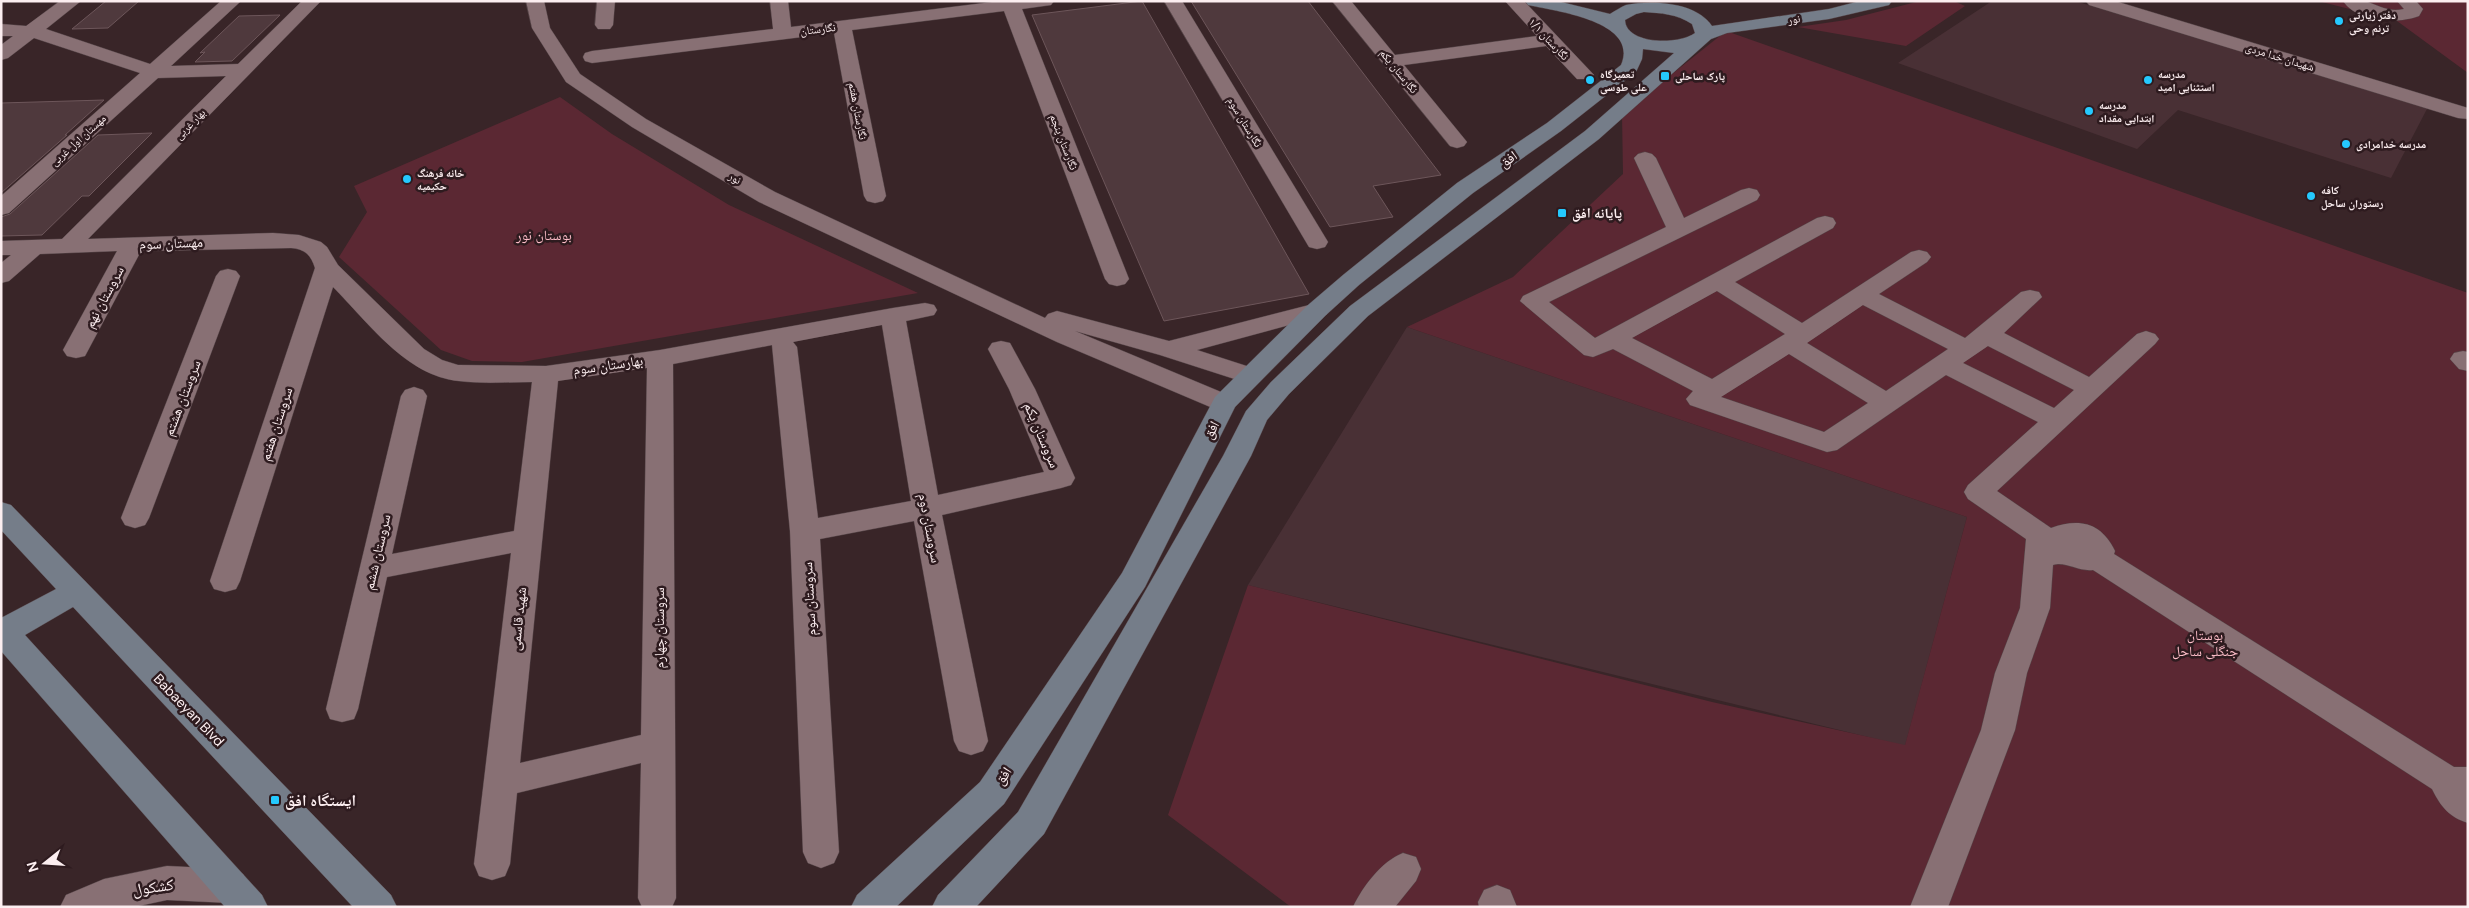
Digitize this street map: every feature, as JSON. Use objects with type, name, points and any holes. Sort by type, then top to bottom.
[{"type":"main road","name":"نور","points":[[1534,1],[1594,15],[1639,42],[1667,47],[1680,46],[1724,28],[1829,14],[1883,1]]},
{"type":"main road","points":[[1607,1],[1644,7],[1717,10]]},
{"type":"main road","name":"نور","points":[[1736,9],[1765,8],[1808,1]]},
{"type":"main road","points":[[1621,30],[1616,18],[1622,12],[1644,7]]},
{"type":"main road","points":[[951,907],[1031,823],[1232,464],[1255,417],[1280,388],[1359,311],[1592,135],[1702,38],[1705,30],[1695,18],[1672,9]]},
{"type":"main road","name":"افق","points":[[870,907],[992,793],[1134,579],[1224,403],[1318,310],[1465,188],[1554,127],[1629,68],[1635,58],[1634,47],[1621,30]]},
{"type":"main road","points":[[1250,376],[1280,388]]},
{"type":"main road","points":[[1224,403],[1255,417]]},
{"type":"main road","name":"Babaeyan Blvd","points":[[1,512],[378,907]]},
{"type":"main road","points":[[76,592],[2,632],[239,896]]},
{"type":"street","points":[[1,54],[72,1]]},
{"type":"street","name":"مهستان اول غربی","points":[[1,208],[232,1]]},
{"type":"street","name":"بهار غربی","points":[[68,246],[312,1]]},
{"type":"street","name":"نور","points":[[535,1],[541,28],[573,78],[639,123],[767,197],[983,300]]},
{"type":"street","points":[[604,25],[606,1]]},
{"type":"street","points":[[779,1],[783,34]]},
{"type":"street","name":"نگارستان","points":[[592,57],[842,26],[945,7],[1011,6],[1045,1]]},
{"type":"street","name":"نگارستان سوم","points":[[1173,1],[1318,242]]},
{"type":"street","name":"نگارستان یکم","points":[[1341,1],[1457,142]]},
{"type":"street","name":"نگارستان ۱/۱","points":[[1514,1],[1584,76]]},
{"type":"street","name":"شهیدان خدا مردی","points":[[2095,1],[2465,114]]},
{"type":"street","points":[[2352,1],[2371,11],[2402,16],[2413,12],[2411,5],[2406,1]]},
{"type":"street","name":"نگارستان پنجم","points":[[1011,6],[1117,279]]},
{"type":"street","name":"نگارستان هفتم","points":[[842,26],[875,196]]},
{"type":"street","points":[[1,30],[30,32],[155,72],[244,70]]},
{"type":"street","points":[[1391,62],[1549,40]]},
{"type":"street","points":[[1645,158],[1679,230]]},
{"type":"street","points":[[1749,195],[1532,301],[1593,349],[1720,282],[1825,223]]},
{"type":"street","name":"مهستان سوم","points":[[1,248],[296,241],[314,246],[324,254],[327,268]]},
{"type":"street","name":"سروستان نهم","points":[[76,350],[133,244]]},
{"type":"street","points":[[1,276],[34,247]]},
{"type":"street","points":[[1919,257],[1796,339],[1698,399],[1827,443],[1977,342],[2030,298]]},
{"type":"street","name":"بهارستان سوم","points":[[327,268],[415,355],[433,366],[458,373],[546,374],[660,358],[925,310]]},
{"type":"street","name":"سروستان هفتم","points":[[225,582],[327,268]]},
{"type":"street","name":"سروستان هشتم","points":[[134,518],[228,276]]},
{"type":"street","points":[[1720,282],[1796,339],[1887,403]]},
{"type":"street","points":[[1862,295],[2092,389]]},
{"type":"street","points":[[983,300],[1169,349],[1250,376]]},
{"type":"street","points":[[983,300],[1224,403]]},
{"type":"street","points":[[1169,349],[1318,310]]},
{"type":"street","name":"سروستان دوم","points":[[893,315],[926,508],[971,741]]},
{"type":"street","points":[[1612,338],[1714,390]]},
{"type":"street","points":[[2050,555],[2041,535],[1978,492],[2146,340]]},
{"type":"street","name":"سروستان سوم","points":[[784,347],[806,532],[822,852]]},
{"type":"street","name":"سروستان یکم","points":[[926,508],[1061,478],[1022,389],[1001,349]]},
{"type":"street","name":"سروستان چهارم","points":[[657,898],[660,358]]},
{"type":"street","points":[[1946,364],[2057,420]]},
{"type":"street","name":"شهید قاسمی","points":[[492,864],[546,374]]},
{"type":"street","name":"سروستان ششم","points":[[342,709],[414,396]]},
{"type":"street","points":[[806,532],[926,508]]},
{"type":"street","points":[[1929,907],[1998,730],[2011,673],[2050,555],[2057,537],[2064,532],[2077,532],[2095,543],[2100,551],[2097,558],[2462,791]]},
{"type":"street","points":[[373,569],[527,539]]},
{"type":"street","points":[[501,782],[659,745]]},
{"type":"street","points":[[1372,907],[1403,869]]},
{"type":"street","name":"کشکول","points":[[80,907],[104,896],[167,883],[239,896]]},
{"type":"shaded area","points":[[1992,1],[2075,1],[2428,107],[2391,178],[2178,110],[2137,149],[1898,63]]},
{"type":"shaded area","points":[[1407,327],[1967,517],[1905,746],[1248,585]]},
{"type":"green space","points":[[1920,1],[1954,1],[1965,6],[1906,46],[1798,27],[1846,20]]},
{"type":"green space","points":[[2318,1],[2468,1],[2468,73],[2397,21]]},
{"type":"green space","name":"بوستان جنگلی ساحل","points":[[1726,31],[2468,293],[2468,907],[1291,907],[1168,815],[1248,585],[1712,702],[1905,745],[1967,517],[1407,327],[1513,277],[1623,174],[1622,114]]},
{"type":"green space","name":"بوستان نور","points":[[560,97],[612,134],[729,205],[918,293],[522,362],[472,361],[441,350],[339,257],[367,212],[354,186]]},
{"type":"building","points":[[106,1],[139,1],[108,28],[72,29]]},
{"type":"building","points":[[1142,1],[1309,294],[1164,321],[1032,15]]},
{"type":"building","points":[[1191,1],[1308,1],[1441,175],[1373,186],[1393,217],[1330,227]]},
{"type":"building","points":[[280,15],[232,61],[195,62],[205,52],[200,53],[239,16]]},
{"type":"building","points":[[104,100],[65,135],[67,135],[1,193],[1,103]]},
{"type":"building","points":[[152,133],[89,196],[82,196],[42,235],[1,236],[1,217],[10,214],[98,135]]},
{"type":"place","name":"دفتر زیارتی ترنم وحی","points":[[2339,21]]},
{"type":"place","name":"پارک ساحلی","points":[[1665,76]]},
{"type":"place","name":"تعمیرگاه علی طوسی","points":[[1590,80]]},
{"type":"place","name":"مدرسه استثنایی امید","points":[[2148,80]]},
{"type":"place","name":"مدرسه ابتدایی مقداد","points":[[2089,111]]},
{"type":"place","name":"مدرسه خدامرادی","points":[[2346,144]]},
{"type":"place","name":"خانه فرهنگ حکیمیه","points":[[407,179]]},
{"type":"place","name":"کافه رستوران ساحل","points":[[2311,196]]},
{"type":"place","name":"پایانه افق","points":[[1562,213]]},
{"type":"place","name":"ایستگاه افق","points":[[275,800]]}]
